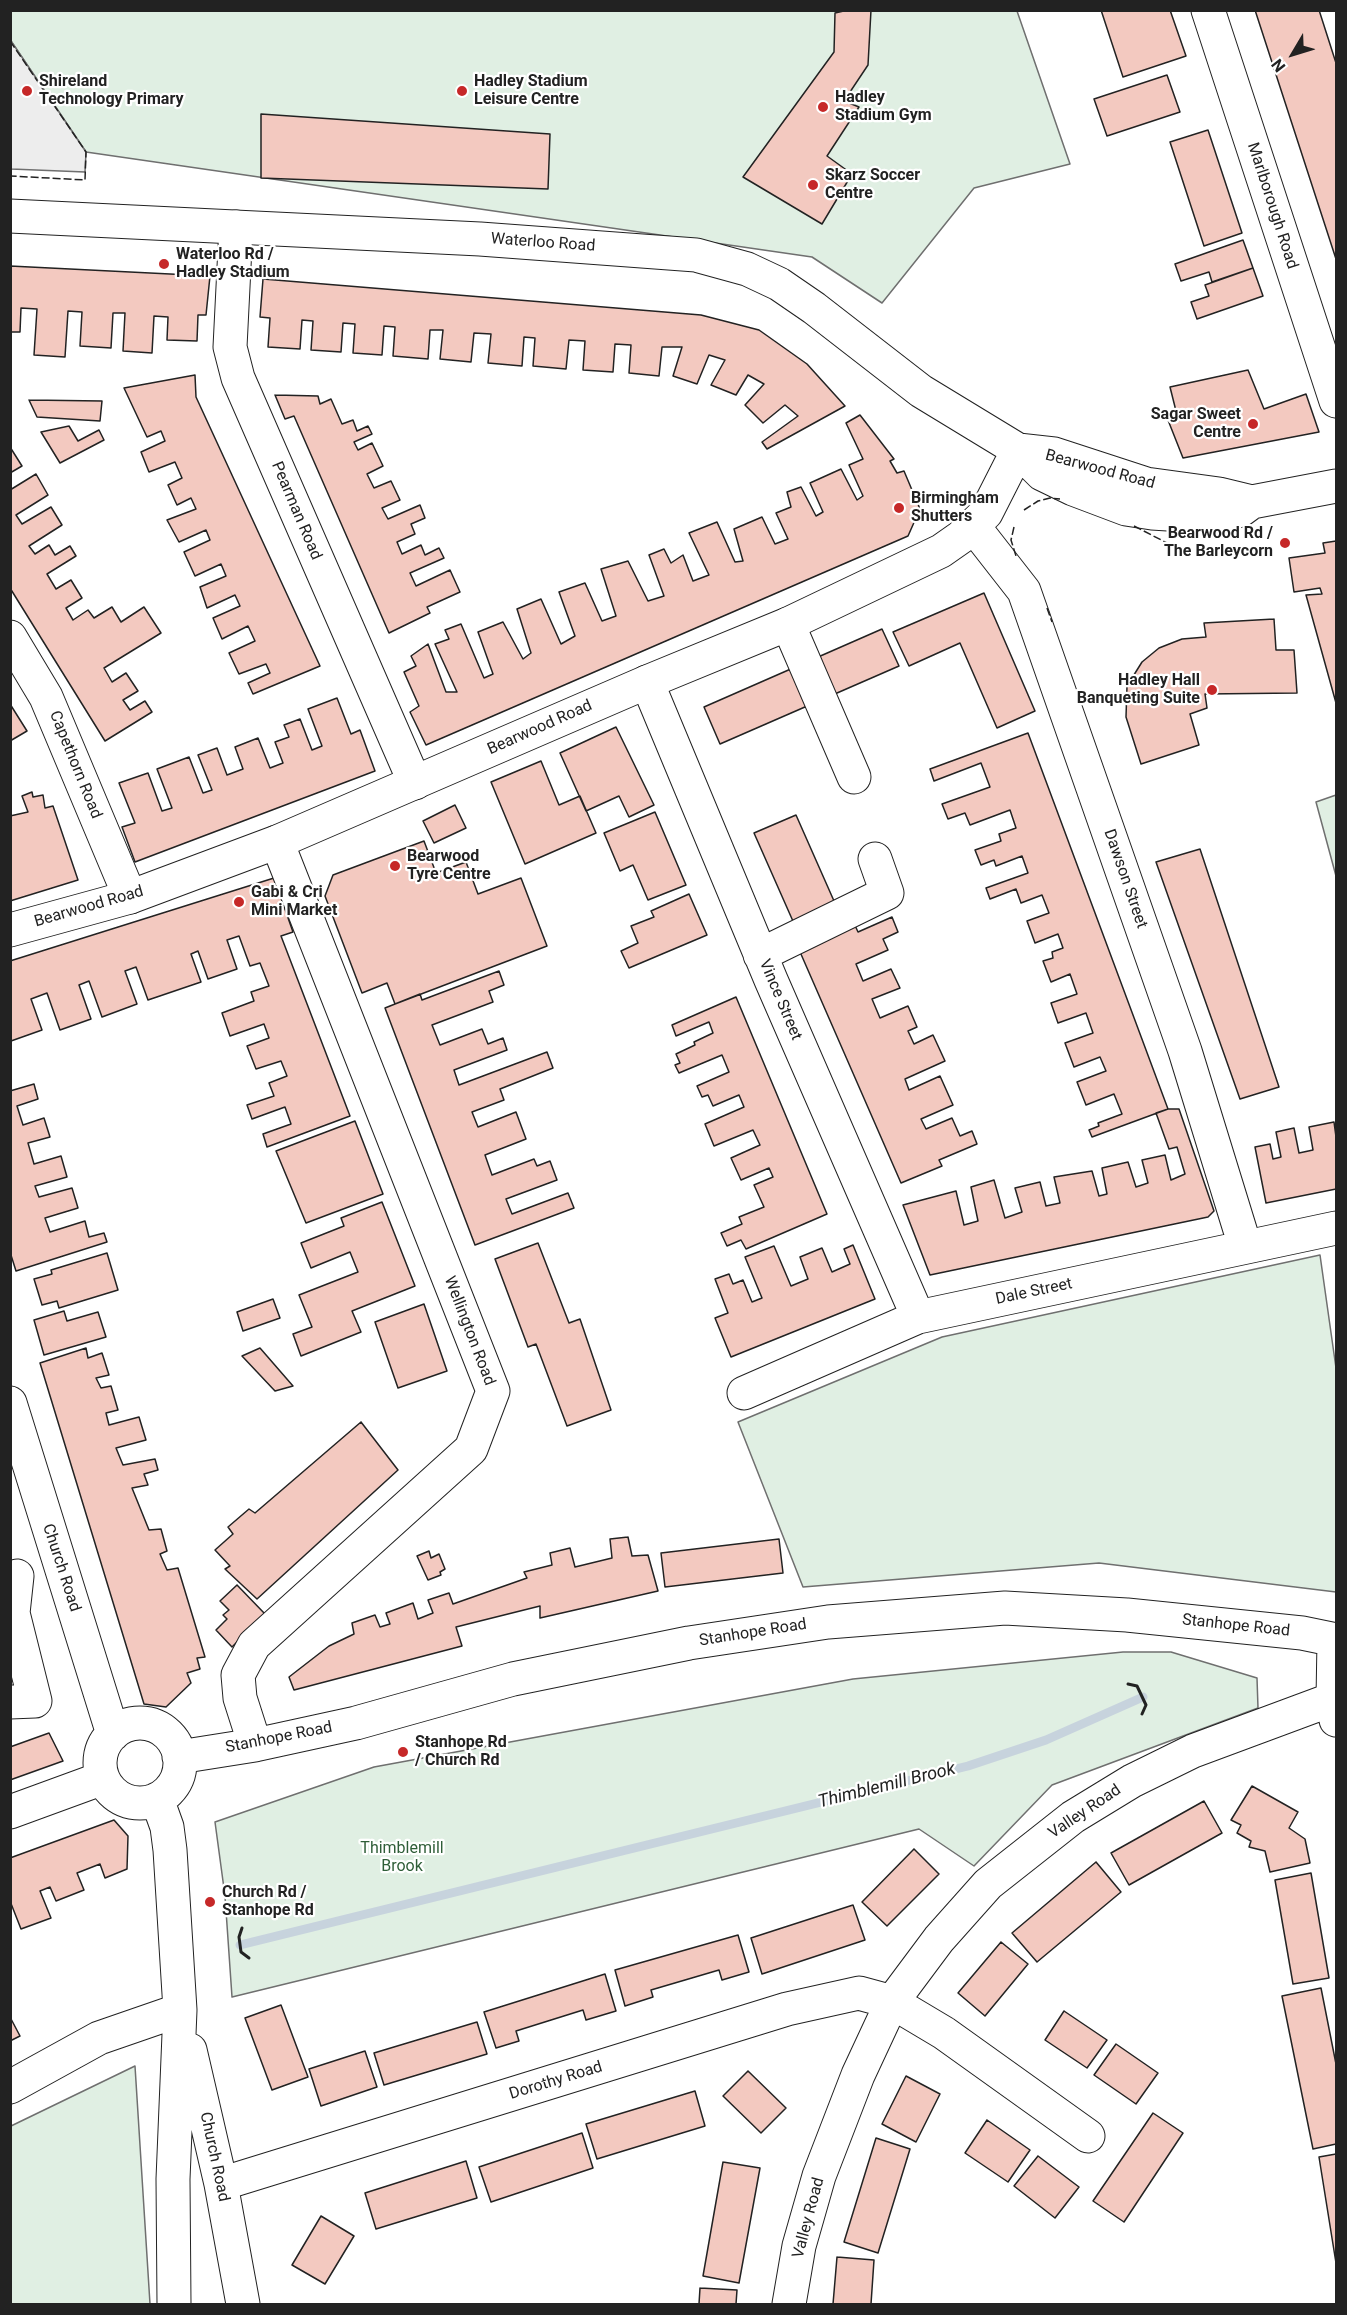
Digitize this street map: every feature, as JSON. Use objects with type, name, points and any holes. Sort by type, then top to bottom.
[{"type":"street","name":"Marlborough Road","points":[[1208,10],[1336,401]]},
{"type":"street","name":"Waterloo Road","points":[[10,216],[236,227],[696,255],[758,274],[791,292],[921,391],[1018,450]]},
{"type":"street","name":"Pearman Road","points":[[236,227],[230,347],[233,363],[415,783]]},
{"type":"street","name":"Bearwood Road","points":[[10,930],[129,897],[277,842],[646,682],[788,624],[941,551],[974,527],[986,513],[1018,450],[1054,454],[1146,484],[1220,494],[1252,502],[1336,486]]},
{"type":"street","name":"Dawson Street","points":[[974,527],[1024,591],[1185,1051],[1245,1246]]},
{"type":"street","points":[[788,624],[854,777]]},
{"type":"street","name":"Capethorn Road","points":[[10,637],[46,696],[129,897]]},
{"type":"street","name":"Vince Street","points":[[646,682],[760,955],[918,1317]]},
{"type":"street","name":"Wellington Road","points":[[255,1744],[240,1698],[238,1674],[254,1645],[471,1449],[493,1390],[277,842]]},
{"type":"street","points":[[760,955],[888,893],[874,860]]},
{"type":"street","name":"Dale Street","points":[[744,1393],[918,1317],[1336,1228]]},
{"type":"street","name":"Church Road","points":[[10,1403],[113,1734]]},
{"type":"street","points":[[10,1702],[35,1701],[13,1613],[14,1577],[59,1564]]},
{"type":"street","name":"Stanhope Road","points":[[179,1757],[356,1723],[513,1679],[689,1643],[828,1622],[1005,1608],[1127,1615],[1302,1633],[1335,1640]]},
{"type":"street","points":[[1335,1640],[1335,1709]]},
{"type":"street","name":"Valley Road","points":[[789,2304],[800,2246],[819,2176],[858,2075],[892,2002],[939,1939],[988,1884],[1073,1817],[1132,1781],[1193,1751],[1335,1709]]},
{"type":"street","points":[[147,1724],[168,1735],[179,1757],[175,1782],[157,1799],[145,1803],[132,1802],[110,1790],[103,1778],[101,1754],[113,1734],[123,1726],[147,1724]]},
{"type":"street","points":[[10,1812],[103,1778]]},
{"type":"street","name":"Church Road","points":[[157,1799],[169,1838],[180,2010],[173,2179],[174,2304]]},
{"type":"street","name":"Dorothy Road","points":[[221,2184],[787,2009],[859,1993],[892,2002]]},
{"type":"street","points":[[892,2002],[944,2033],[1088,2136]]},
{"type":"street","points":[[10,2087],[99,2038],[180,2010]]},
{"type":"street","name":"Church Road","points":[[180,2010],[221,2184],[243,2304]]},
{"type":"green space","name":"Hadley Stadium Leisure Centre","points":[[10,11],[1017,11],[1070,164],[974,188],[882,303],[812,257],[86,152],[11,41]]},
{"type":"green space","points":[[1336,795],[1336,876],[1316,802]]},
{"type":"green space","points":[[1320,1255],[1336,1368],[1336,1592],[1099,1563],[803,1587],[738,1422],[942,1337]]},
{"type":"green space","name":"Thimblemill Brook","points":[[1123,1652],[1171,1652],[1257,1678],[1258,1708],[1052,1785],[974,1866],[919,1829],[232,1997],[225,1896],[215,1822],[374,1767],[853,1679]]},
{"type":"green space","points":[[135,2066],[150,2304],[11,2304],[11,2126]]},
{"type":"shaded area","name":"Shireland Technology Primary","points":[[11,41],[86,152],[85,172],[11,169]]},
{"type":"building","points":[[848,10],[871,10],[868,65],[844,101],[859,107],[827,156],[852,174],[822,224],[743,177],[834,52],[835,13]]},
{"type":"building","points":[[1101,10],[1170,10],[1186,56],[1123,77]]},
{"type":"building","points":[[1255,10],[1319,10],[1336,63],[1336,259]]},
{"type":"building","points":[[1167,75],[1180,112],[1107,136],[1094,99]]},
{"type":"building","points":[[261,114],[550,134],[548,189],[261,178]]},
{"type":"building","points":[[1208,130],[1242,233],[1204,246],[1170,142]]},
{"type":"building","points":[[1243,240],[1253,268],[1212,282],[1209,272],[1181,281],[1175,264]]},
{"type":"building","points":[[10,266],[210,276],[206,315],[198,315],[197,341],[167,340],[168,317],[154,316],[152,353],[123,351],[125,313],[113,313],[111,348],[80,346],[82,312],[68,311],[65,357],[34,355],[37,309],[21,308],[20,332],[10,332]]},
{"type":"building","points":[[1253,268],[1263,296],[1197,319],[1191,302],[1209,296],[1205,285]]},
{"type":"building","points":[[263,279],[701,315],[759,330],[807,364],[845,406],[767,449],[762,442],[798,416],[785,405],[763,423],[745,405],[764,384],[748,375],[736,395],[711,385],[725,360],[709,355],[697,384],[673,376],[682,347],[662,347],[659,376],[629,373],[631,345],[615,344],[613,372],[583,370],[585,341],[569,340],[566,369],[533,366],[535,338],[524,337],[522,366],[488,363],[491,334],[474,333],[471,362],[440,359],[443,330],[430,330],[428,359],[393,356],[395,327],[384,326],[382,355],[353,353],[355,324],[343,323],[341,352],[311,350],[313,321],[302,320],[300,349],[268,347],[270,318],[260,317]]},
{"type":"building","points":[[1248,370],[1264,409],[1306,394],[1319,432],[1183,458],[1166,415],[1176,411],[1170,387]]},
{"type":"building","points":[[195,375],[196,397],[320,666],[253,694],[248,683],[270,673],[266,664],[239,674],[229,653],[255,641],[248,626],[222,639],[213,618],[240,606],[235,595],[207,608],[200,587],[226,576],[221,564],[195,576],[184,552],[210,540],[206,530],[179,542],[167,520],[196,509],[191,498],[177,505],[168,485],[182,478],[175,462],[149,472],[141,452],[165,441],[161,431],[147,437],[124,388]]},
{"type":"building","points":[[275,395],[318,396],[320,404],[331,399],[342,424],[353,420],[357,431],[368,426],[372,434],[354,442],[358,450],[372,443],[383,466],[367,474],[374,488],[391,481],[400,500],[382,508],[388,519],[420,505],[425,518],[411,524],[415,534],[397,542],[402,554],[421,545],[425,555],[439,548],[444,558],[410,573],[416,586],[450,570],[460,592],[427,607],[430,613],[389,633],[294,416],[285,419]]},
{"type":"building","points":[[29,400],[102,401],[100,421],[37,417]]},
{"type":"building","points":[[860,415],[894,459],[890,461],[897,473],[904,471],[920,509],[908,536],[426,745],[410,712],[419,706],[404,672],[416,666],[411,656],[428,644],[446,692],[457,692],[435,644],[449,639],[445,630],[461,624],[484,678],[493,674],[478,632],[503,622],[523,659],[531,653],[517,609],[541,599],[561,644],[575,636],[559,592],[585,583],[602,621],[616,616],[601,569],[628,561],[648,601],[664,596],[649,555],[664,549],[671,563],[683,555],[693,581],[709,575],[689,533],[717,522],[735,562],[743,561],[734,529],[762,517],[775,544],[788,539],[776,513],[791,507],[787,492],[801,487],[816,516],[823,512],[810,483],[841,469],[857,500],[863,496],[849,465],[863,459],[846,423]]},
{"type":"building","points":[[69,426],[78,441],[99,430],[104,440],[60,463],[41,432]]},
{"type":"building","points":[[10,447],[22,466],[10,473]]},
{"type":"building","points":[[36,474],[48,495],[16,515],[22,524],[51,507],[62,525],[29,546],[35,554],[49,545],[55,555],[70,546],[76,556],[47,574],[56,589],[71,580],[82,598],[66,608],[73,620],[88,610],[94,618],[112,607],[121,622],[144,607],[161,633],[104,668],[112,682],[126,673],[138,691],[123,700],[130,710],[145,701],[152,712],[105,741],[10,588],[10,490]]},
{"type":"building","points":[[1336,541],[1336,703],[1306,595],[1322,594],[1320,588],[1294,592],[1289,558],[1325,553],[1323,543]]},
{"type":"building","points":[[984,593],[1035,711],[997,728],[960,643],[909,666],[893,632]]},
{"type":"building","name":"Hadley Hall Banqueting Suite","points":[[1274,619],[1276,650],[1294,650],[1297,693],[1205,694],[1207,708],[1190,714],[1199,745],[1141,764],[1126,717],[1127,686],[1142,662],[1159,648],[1182,639],[1206,637],[1204,623]]},
{"type":"building","points":[[882,629],[899,666],[720,744],[704,707]]},
{"type":"building","points":[[337,698],[351,734],[360,730],[375,771],[135,862],[122,827],[135,823],[119,783],[148,773],[162,811],[172,808],[157,769],[189,757],[203,793],[212,790],[198,755],[217,748],[227,775],[243,769],[235,747],[258,738],[270,768],[283,763],[275,742],[289,737],[284,725],[300,719],[312,750],[322,746],[308,709]]},
{"type":"building","points":[[10,704],[27,731],[10,741]]},
{"type":"building","points":[[616,727],[654,805],[629,817],[619,796],[586,811],[560,753]]},
{"type":"building","points":[[1028,733],[1168,1109],[1092,1137],[1089,1130],[1099,1126],[1098,1123],[1122,1114],[1114,1094],[1086,1105],[1077,1082],[1106,1071],[1100,1057],[1074,1067],[1065,1043],[1093,1033],[1086,1013],[1058,1023],[1051,1003],[1077,994],[1070,974],[1051,982],[1043,961],[1053,958],[1052,952],[1063,948],[1058,934],[1035,943],[1027,921],[1049,913],[1042,895],[1021,903],[1016,889],[990,899],[986,888],[1028,873],[1022,856],[996,866],[994,860],[981,865],[975,850],[1001,841],[999,834],[1016,828],[1010,810],[970,825],[965,813],[948,819],[942,804],[990,787],[981,763],[934,781],[930,769]]},
{"type":"building","points":[[541,761],[559,805],[580,796],[596,833],[525,864],[491,782]]},
{"type":"building","points":[[32,792],[33,797],[43,795],[45,808],[53,806],[78,880],[10,901],[10,816],[28,812],[22,796]]},
{"type":"building","points":[[455,805],[466,828],[434,843],[423,821]]},
{"type":"building","points":[[655,812],[686,885],[648,900],[633,865],[620,871],[604,833]]},
{"type":"building","points":[[796,815],[838,910],[796,928],[754,833]]},
{"type":"building","points":[[424,841],[436,873],[466,862],[478,894],[521,878],[547,946],[395,1004],[387,983],[362,993],[325,896],[333,875]]},
{"type":"building","points":[[1200,849],[1279,1087],[1240,1099],[1156,862]]},
{"type":"building","points":[[274,878],[293,932],[281,936],[350,1116],[267,1147],[263,1134],[291,1124],[285,1107],[252,1119],[247,1105],[274,1096],[269,1083],[287,1076],[281,1061],[256,1069],[247,1046],[269,1038],[264,1024],[230,1036],[222,1013],[254,1001],[251,992],[269,986],[260,963],[250,966],[239,936],[227,940],[237,969],[208,979],[198,951],[191,954],[201,982],[148,1000],[136,967],[125,971],[137,1004],[102,1017],[89,981],[79,985],[91,1019],[60,1030],[47,993],[31,999],[42,1030],[11,1041],[10,961]]},
{"type":"building","points":[[689,894],[707,935],[629,968],[621,951],[638,943],[631,926],[654,917],[651,911]]},
{"type":"building","points":[[892,917],[898,932],[883,939],[888,950],[856,964],[863,981],[891,969],[900,988],[872,999],[880,1018],[908,1006],[917,1027],[908,1031],[914,1044],[933,1035],[945,1061],[905,1079],[909,1090],[940,1076],[953,1105],[921,1119],[926,1129],[952,1118],[960,1136],[972,1131],[977,1144],[939,1160],[942,1166],[901,1183],[797,945],[853,921],[858,932]]},
{"type":"building","points":[[499,971],[504,985],[489,991],[493,1002],[432,1025],[440,1045],[482,1029],[488,1044],[503,1038],[507,1050],[454,1070],[459,1085],[547,1052],[553,1068],[500,1089],[504,1100],[472,1112],[478,1127],[516,1112],[526,1139],[485,1155],[492,1175],[534,1159],[537,1166],[550,1161],[557,1180],[506,1199],[512,1214],[568,1193],[574,1208],[475,1245],[385,1008],[420,994],[422,1000]]},
{"type":"building","points":[[736,997],[827,1214],[746,1249],[741,1240],[727,1246],[721,1233],[742,1224],[739,1217],[764,1207],[754,1185],[773,1177],[769,1168],[741,1180],[731,1158],[760,1145],[753,1130],[714,1146],[705,1124],[744,1107],[739,1095],[713,1106],[708,1095],[702,1097],[697,1086],[729,1072],[722,1055],[679,1073],[675,1065],[680,1063],[676,1054],[713,1033],[709,1022],[676,1036],[672,1025]]},
{"type":"building","points":[[34,1084],[38,1099],[17,1106],[23,1125],[44,1118],[50,1137],[28,1143],[34,1164],[61,1156],[67,1177],[35,1186],[39,1197],[72,1188],[78,1208],[45,1218],[50,1232],[85,1221],[89,1237],[104,1233],[107,1242],[16,1271],[10,1252],[10,1091]]},
{"type":"building","points":[[1168,1109],[1179,1109],[1214,1211],[1208,1217],[930,1275],[903,1205],[956,1191],[964,1225],[978,1221],[971,1187],[994,1180],[1005,1218],[1022,1212],[1015,1188],[1040,1182],[1046,1206],[1060,1203],[1054,1177],[1092,1171],[1099,1196],[1107,1194],[1102,1168],[1128,1162],[1136,1187],[1148,1183],[1142,1160],[1165,1155],[1171,1180],[1185,1174],[1177,1147],[1169,1149],[1156,1113]]},
{"type":"building","points":[[355,1121],[383,1194],[306,1223],[276,1151]]},
{"type":"building","points":[[1334,1122],[1336,1189],[1266,1203],[1255,1147],[1270,1144],[1273,1159],[1281,1157],[1276,1132],[1294,1128],[1299,1153],[1313,1150],[1309,1127]]},
{"type":"building","points":[[382,1202],[415,1286],[352,1311],[361,1332],[301,1356],[293,1334],[312,1327],[299,1295],[358,1272],[350,1252],[311,1268],[301,1243],[344,1226],[341,1218]]},
{"type":"building","points":[[538,1243],[569,1323],[580,1319],[611,1410],[567,1426],[536,1344],[528,1347],[495,1259]]},
{"type":"building","points":[[853,1245],[875,1299],[731,1357],[715,1318],[728,1313],[715,1279],[729,1274],[733,1284],[743,1280],[752,1302],[762,1298],[745,1257],[774,1246],[791,1286],[808,1279],[800,1257],[822,1248],[832,1272],[850,1264],[844,1249]]},
{"type":"building","points":[[107,1253],[118,1290],[59,1308],[57,1301],[42,1305],[34,1279],[52,1274],[51,1270]]},
{"type":"building","points":[[273,1299],[280,1318],[243,1331],[237,1312]]},
{"type":"building","points":[[424,1304],[447,1371],[398,1388],[375,1322]]},
{"type":"building","points":[[64,1311],[67,1321],[98,1312],[106,1337],[44,1355],[34,1320]]},
{"type":"building","points":[[86,1348],[88,1358],[102,1353],[109,1375],[96,1378],[101,1388],[111,1386],[118,1410],[106,1413],[109,1425],[139,1417],[146,1440],[116,1448],[123,1465],[155,1459],[158,1470],[144,1474],[148,1485],[132,1488],[149,1530],[161,1529],[167,1551],[160,1554],[167,1570],[178,1568],[205,1657],[197,1658],[200,1669],[187,1673],[191,1683],[166,1707],[144,1704],[40,1363]]},
{"type":"building","points":[[260,1348],[293,1386],[275,1391],[242,1356]]},
{"type":"building","points":[[361,1422],[398,1470],[257,1599],[225,1569],[230,1566],[215,1550],[233,1534],[228,1527],[249,1509],[255,1513]]},
{"type":"building","points":[[628,1537],[632,1556],[648,1555],[658,1591],[540,1618],[540,1606],[456,1627],[462,1646],[294,1690],[289,1677],[329,1646],[354,1634],[352,1623],[375,1615],[380,1627],[390,1624],[386,1613],[413,1603],[418,1619],[433,1613],[428,1600],[449,1593],[453,1604],[527,1578],[524,1572],[552,1565],[550,1553],[570,1548],[575,1567],[612,1558],[610,1539]]},
{"type":"building","points":[[779,1539],[783,1573],[665,1587],[661,1553]]},
{"type":"building","points":[[429,1551],[431,1558],[439,1554],[445,1569],[440,1572],[441,1575],[428,1580],[417,1556]]},
{"type":"building","points":[[237,1585],[265,1614],[232,1647],[216,1630],[227,1619],[223,1615],[229,1610],[220,1601]]},
{"type":"building","points":[[49,1733],[63,1761],[10,1780],[10,1747]]},
{"type":"building","points":[[1252,1786],[1298,1812],[1289,1828],[1305,1839],[1310,1863],[1270,1872],[1265,1851],[1249,1847],[1251,1841],[1237,1833],[1241,1825],[1231,1820]]},
{"type":"building","points":[[1204,1801],[1222,1833],[1129,1885],[1111,1853]]},
{"type":"building","points":[[114,1820],[128,1836],[127,1869],[105,1878],[100,1864],[77,1873],[84,1890],[56,1901],[50,1887],[40,1891],[51,1918],[21,1929],[10,1901],[10,1858]]},
{"type":"building","points":[[914,1849],[939,1874],[887,1926],[862,1902]]},
{"type":"building","points":[[1096,1862],[1121,1892],[1037,1962],[1012,1933]]},
{"type":"building","points":[[1311,1873],[1329,1978],[1293,1984],[1275,1880]]},
{"type":"building","points":[[853,1905],[865,1940],[762,1974],[751,1938]]},
{"type":"building","points":[[738,1935],[749,1972],[722,1980],[719,1970],[651,1990],[653,1997],[625,2006],[615,1970]]},
{"type":"building","points":[[1001,1942],[1028,1964],[985,2016],[958,1993]]},
{"type":"building","points":[[605,1974],[616,2011],[586,2020],[583,2010],[516,2031],[519,2041],[496,2048],[484,2012]]},
{"type":"building","points":[[1321,1988],[1336,2064],[1336,2144],[1313,2149],[1282,1996]]},
{"type":"building","points":[[281,2005],[308,2077],[272,2090],[245,2018]]},
{"type":"building","points":[[1064,2011],[1107,2040],[1087,2068],[1045,2040]]},
{"type":"building","points":[[10,2017],[20,2036],[10,2041]]},
{"type":"building","points":[[477,2022],[487,2054],[384,2085],[374,2053]]},
{"type":"building","points":[[1116,2044],[1158,2073],[1136,2104],[1094,2075]]},
{"type":"building","points":[[365,2051],[377,2087],[321,2106],[309,2069]]},
{"type":"building","points":[[748,2071],[786,2108],[761,2133],[723,2096]]},
{"type":"building","points":[[906,2076],[940,2094],[916,2142],[882,2124]]},
{"type":"building","points":[[695,2091],[705,2126],[597,2159],[586,2124]]},
{"type":"building","points":[[1153,2113],[1183,2133],[1124,2222],[1093,2201]]},
{"type":"building","points":[[987,2120],[1030,2150],[1008,2182],[965,2153]]},
{"type":"building","points":[[582,2133],[593,2168],[491,2202],[479,2167]]},
{"type":"building","points":[[876,2138],[910,2149],[878,2253],[844,2242]]},
{"type":"building","points":[[1336,2154],[1336,2263],[1319,2157]]},
{"type":"building","points":[[1038,2156],[1079,2187],[1055,2218],[1014,2186]]},
{"type":"building","points":[[466,2161],[477,2198],[376,2229],[365,2193]]},
{"type":"building","points":[[723,2162],[760,2168],[739,2283],[703,2276]]},
{"type":"building","points":[[321,2216],[354,2236],[325,2284],[292,2265]]},
{"type":"building","points":[[837,2257],[874,2260],[871,2304],[833,2304]]},
{"type":"building","points":[[700,2288],[737,2290],[736,2304],[699,2304]]},
{"type":"waterway","name":"Thimblemill Brook","points":[[240,1945],[968,1766],[1046,1740],[1143,1697]]},
{"type":"fence","points":[[10,41],[86,152],[85,180],[10,176]]},
{"type":"fence","points":[[1024,510],[1038,501],[1050,498],[1060,499]]},
{"type":"fence","points":[[1134,526],[1171,545]]},
{"type":"fence","points":[[1014,527],[1011,540],[1016,556]]},
{"type":"fence","points":[[1047,608],[1052,622]]},
{"type":"wall","points":[[1128,1684],[1137,1686],[1146,1705],[1142,1714]]},
{"type":"wall","points":[[242,1928],[239,1937],[241,1952],[249,1958]]},
{"type":"place","name":"Shireland Technology Primary","points":[[27,91]]},
{"type":"place","name":"Hadley Stadium Leisure Centre","points":[[462,91]]},
{"type":"place","name":"Hadley Stadium Gym","points":[[823,107]]},
{"type":"place","name":"Skarz Soccer Centre","points":[[813,185]]},
{"type":"place","name":"Waterloo Rd / Hadley Stadium","points":[[164,264]]},
{"type":"place","name":"Sagar Sweet Centre","points":[[1253,424]]},
{"type":"place","name":"Birmingham Shutters","points":[[899,508]]},
{"type":"place","name":"Bearwood Rd / The Barleycorn","points":[[1285,543]]},
{"type":"place","name":"Hadley Hall Banqueting Suite","points":[[1212,690]]},
{"type":"place","name":"Bearwood Tyre Centre","points":[[395,866]]},
{"type":"place","name":"Gabi & Cri Mini Market","points":[[239,902]]},
{"type":"place","name":"Stanhope Rd / Church Rd","points":[[403,1752]]},
{"type":"place","name":"Church Rd / Stanhope Rd","points":[[210,1902]]}]
